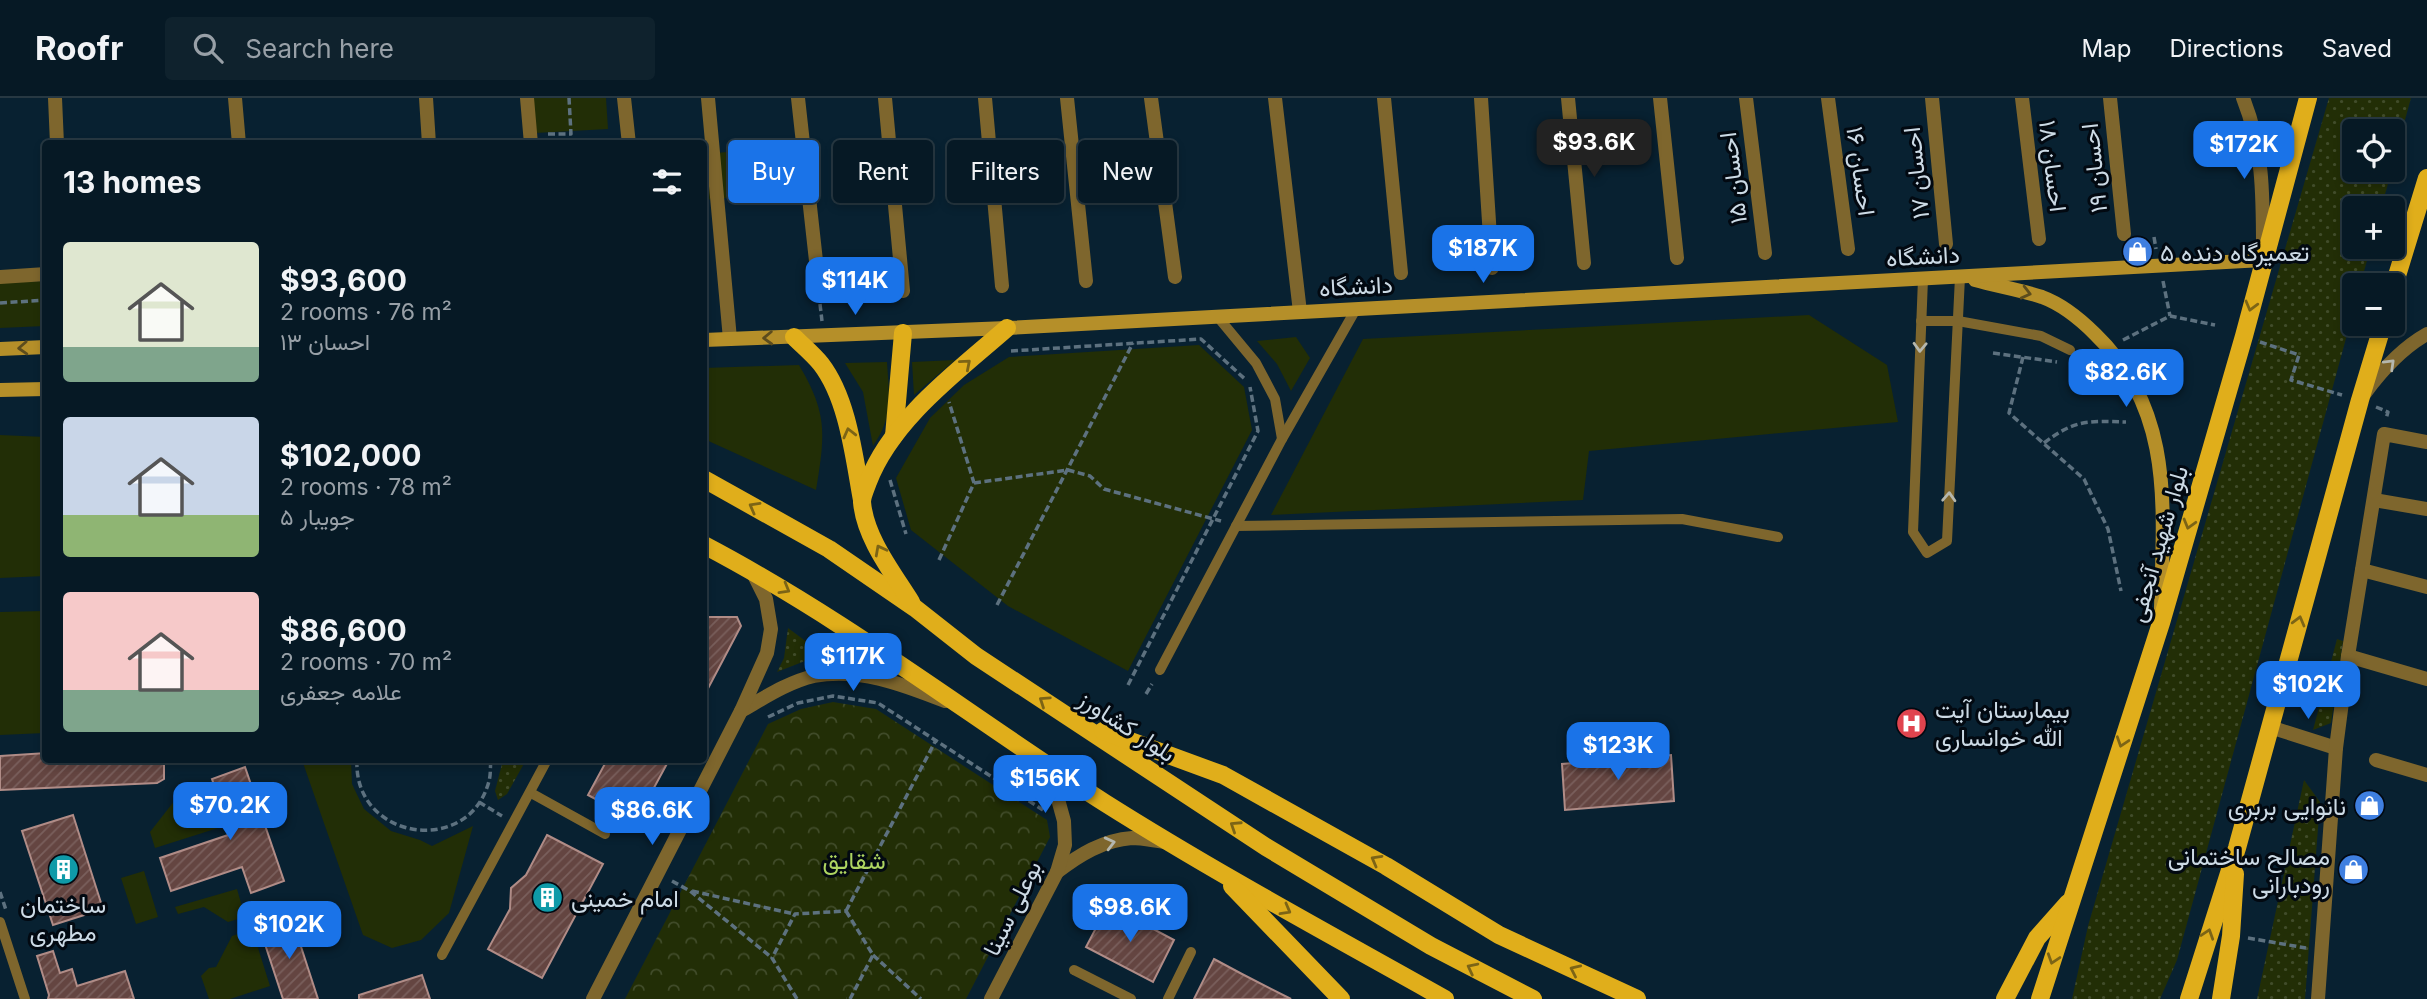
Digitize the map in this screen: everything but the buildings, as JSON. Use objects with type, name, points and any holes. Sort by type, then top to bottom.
[{"type":"main road","name":"بلوار شهید آنجفی","points":[[2040,999],[2161,622],[2308,98]]},
{"type":"main road","points":[[2398,273],[2427,177]]},
{"type":"main road","name":"دانشگاه","points":[[707,340],[1007,328],[2263,260]]},
{"type":"main road","points":[[1960,277],[2044,298],[2082,321],[2109,347],[2134,384],[2153,428],[2161,472],[2161,622]]},
{"type":"main road","points":[[862,500],[874,467],[894,436],[939,388],[1007,328]]},
{"type":"main road","points":[[894,436],[903,332]]},
{"type":"main road","points":[[2189,999],[2237,848],[2379,336]]},
{"type":"main road","points":[[794,337],[822,365],[835,391],[853,450],[868,525],[878,550],[915,608]]},
{"type":"main road","points":[[0,349],[42,347]]},
{"type":"main road","points":[[0,390],[42,389]]},
{"type":"main road","name":"بلوار کشاورز","points":[[707,481],[829,549],[915,608],[976,656],[1290,861],[1431,946],[1533,999]]},
{"type":"main road","points":[[707,547],[798,597],[1037,758],[1170,843],[1445,999]]},
{"type":"main road","points":[[1072,720],[1223,775],[1386,866],[1499,934],[1637,999]]},
{"type":"main road","points":[[2221,999],[2231,936],[2237,848]]},
{"type":"main road","points":[[1217,871],[1341,999]]},
{"type":"main road","points":[[2005,999],[2037,938],[2072,898]]},
{"type":"street","points":[[55,98],[57,140]]},
{"type":"street","points":[[235,98],[239,140]]},
{"type":"street","points":[[426,98],[429,140]]},
{"type":"street","points":[[527,98],[531,140]]},
{"type":"street","points":[[624,98],[629,140]]},
{"type":"street","points":[[708,98],[730,339]]},
{"type":"street","points":[[798,98],[818,288]]},
{"type":"street","points":[[885,98],[903,290]]},
{"type":"street","points":[[985,98],[1002,286]]},
{"type":"street","points":[[1067,98],[1086,281]]},
{"type":"street","points":[[1151,98],[1175,277]]},
{"type":"street","points":[[1275,98],[1300,312]]},
{"type":"street","points":[[1384,98],[1401,273]]},
{"type":"street","points":[[1481,98],[1492,268]]},
{"type":"street","points":[[1568,98],[1584,263]]},
{"type":"street","points":[[1660,98],[1677,258]]},
{"type":"street","name":"احسان ۱۵","points":[[1746,98],[1765,253]]},
{"type":"street","name":"احسان ۱۶","points":[[1828,98],[1848,249]]},
{"type":"street","name":"احسان ۱۷","points":[[1932,98],[1946,244]]},
{"type":"street","name":"احسان ۱۸","points":[[2022,98],[2039,239]]},
{"type":"street","name":"احسان ۱۹","points":[[2110,98],[2124,234]]},
{"type":"street","points":[[2243,98],[2254,127],[2263,189],[2263,260]]},
{"type":"street","points":[[0,276],[42,274]]},
{"type":"street","points":[[2360,400],[2378,375],[2403,351],[2427,334]]},
{"type":"street","points":[[2318,999],[2336,748],[2384,433],[2427,442]]},
{"type":"street","points":[[2374,499],[2427,509]]},
{"type":"street","points":[[2362,570],[2427,587]]},
{"type":"street","points":[[593,999],[741,711],[767,653],[771,628],[765,599],[752,571]]},
{"type":"street","points":[[2348,656],[2427,679]]},
{"type":"street","points":[[741,711],[779,690],[814,676],[851,675],[884,679],[964,709]]},
{"type":"street","points":[[2270,727],[2336,748]]},
{"type":"street","name":"بوعلی سینا","points":[[991,999],[1057,873],[1065,845],[1064,821],[1056,792],[1037,758]]},
{"type":"street","points":[[2376,760],[2427,775]]},
{"type":"street","points":[[1057,873],[1080,854],[1103,844],[1132,838],[1170,843]]},
{"type":"lane","points":[[1923,279],[1913,532],[1927,554],[1947,541],[1960,277]]},
{"type":"lane","points":[[1160,670],[1282,439],[1356,309]]},
{"type":"lane","points":[[1217,316],[1256,363],[1269,387],[1275,399],[1282,439]]},
{"type":"lane","points":[[1921,321],[1958,321],[2040,336],[2070,350]]},
{"type":"lane","points":[[1236,526],[1682,519],[1778,537]]},
{"type":"lane","points":[[442,955],[546,763]]},
{"type":"lane","points":[[531,793],[605,834]]},
{"type":"lane","points":[[0,922],[25,999]]},
{"type":"lane","points":[[1168,999],[1191,952]]},
{"type":"lane","points":[[1074,970],[1130,999]]},
{"type":"path","points":[[548,134],[571,134],[569,98]]},
{"type":"path","points":[[818,288],[824,336]]},
{"type":"path","points":[[0,303],[42,300]]},
{"type":"path","points":[[2170,316],[2215,326]]},
{"type":"path","points":[[1007,351],[1201,339],[1250,384],[1258,431],[1128,685]]},
{"type":"path","points":[[2258,341],[2299,355],[2291,380],[2360,400],[2388,412],[2384,433]]},
{"type":"path","points":[[997,605],[1133,343]]},
{"type":"path","points":[[1993,353],[2059,362]]},
{"type":"path","points":[[2023,357],[2009,413],[2084,479],[2108,529],[2121,591]]},
{"type":"path","points":[[2071,364],[2083,366]]},
{"type":"path","points":[[939,559],[974,483],[947,393]]},
{"type":"path","points":[[2044,443],[2057,433],[2085,421],[2126,422]]},
{"type":"path","points":[[974,483],[1068,470],[1090,476],[1104,489],[1236,526]]},
{"type":"path","points":[[890,477],[906,534]]},
{"type":"path","points":[[741,711],[763,719],[799,703],[833,696],[878,703],[1053,816]]},
{"type":"path","points":[[845,911],[936,740]]},
{"type":"path","points":[[356,763],[363,794],[377,813],[396,826],[419,831],[442,829],[463,819],[480,802],[489,781],[491,763]]},
{"type":"path","points":[[480,802],[514,823]]},
{"type":"path","points":[[797,999],[772,958],[690,891],[795,914],[845,911]]},
{"type":"path","points":[[845,911],[873,955],[921,999]]},
{"type":"path","points":[[772,958],[795,914]]},
{"type":"path","points":[[2231,936],[2322,951]]},
{"type":"path","points":[[849,999],[873,955]]},
{"type":"green space","points":[[533,98],[606,98],[608,129],[535,133]]},
{"type":"green space","points":[[2329,98],[2411,98],[2405,120],[2342,119],[2342,182],[2389,182],[2384,196],[2342,196],[2342,259],[2368,259],[2363,273],[2342,273],[2342,336],[2347,336],[2177,960],[2160,999],[2072,999],[2088,926]]},
{"type":"green space","points":[[728,152],[728,198],[707,200],[707,154]]},
{"type":"green space","points":[[42,281],[42,326],[0,328],[0,283]]},
{"type":"green space","points":[[1809,315],[1887,365],[1898,422],[1589,451],[1583,500],[1271,515],[1363,339]]},
{"type":"green space","points":[[1296,337],[1310,358],[1291,391],[1277,364],[1257,341]]},
{"type":"green space","points":[[1199,345],[1244,387],[1252,430],[1128,671],[1008,606],[911,530],[896,478],[930,418],[964,385],[1009,357]]},
{"type":"green space","points":[[955,360],[914,395],[912,362]]},
{"type":"green space","points":[[887,362],[889,405],[884,425],[873,446],[863,392],[845,363]]},
{"type":"green space","points":[[799,365],[815,397],[822,425],[816,490],[707,440],[707,368]]},
{"type":"green space","points":[[0,435],[42,437],[42,576],[0,578]]},
{"type":"green space","points":[[42,611],[42,733],[0,735],[0,612]]},
{"type":"green space","points":[[788,628],[827,657],[810,659],[777,672],[784,658]]},
{"type":"green space","points":[[2337,639],[2343,641],[2331,723],[2313,730]]},
{"type":"green space","name":"شقایق","points":[[833,702],[876,709],[1047,820],[1050,837],[966,999],[625,999],[768,724],[801,709]]},
{"type":"green space","points":[[303,763],[351,763],[352,784],[364,809],[391,831],[432,846],[473,826],[449,913],[421,940],[392,948],[363,935]]},
{"type":"green space","points":[[502,763],[524,763],[507,794],[498,800],[495,791]]},
{"type":"green space","points":[[2304,780],[2320,802],[2305,999],[2257,999]]},
{"type":"green space","points":[[205,790],[218,828],[155,848],[150,832],[175,800]]},
{"type":"green space","points":[[144,871],[158,917],[136,924],[121,878]]},
{"type":"green space","points":[[237,889],[245,917],[228,922],[204,907],[178,914],[175,907]]},
{"type":"green space","points":[[252,929],[270,986],[230,999],[209,999],[201,976],[209,968],[216,967],[232,936]]},
{"type":"place","name":"تعمیرگاه دنده ۵","points":[[2137,252]]},
{"type":"place","name":"بیمارستان آیت الله خوانساری","points":[[1912,723]]},
{"type":"place","name":"نانوایی بربری","points":[[2369,806]]},
{"type":"place","name":"ساختمان مطهری","points":[[63,870]]},
{"type":"place","name":"مصالح ساختمانی رودبارانی","points":[[2353,870]]},
{"type":"place","name":"امام خمینی","points":[[548,898]]}]
